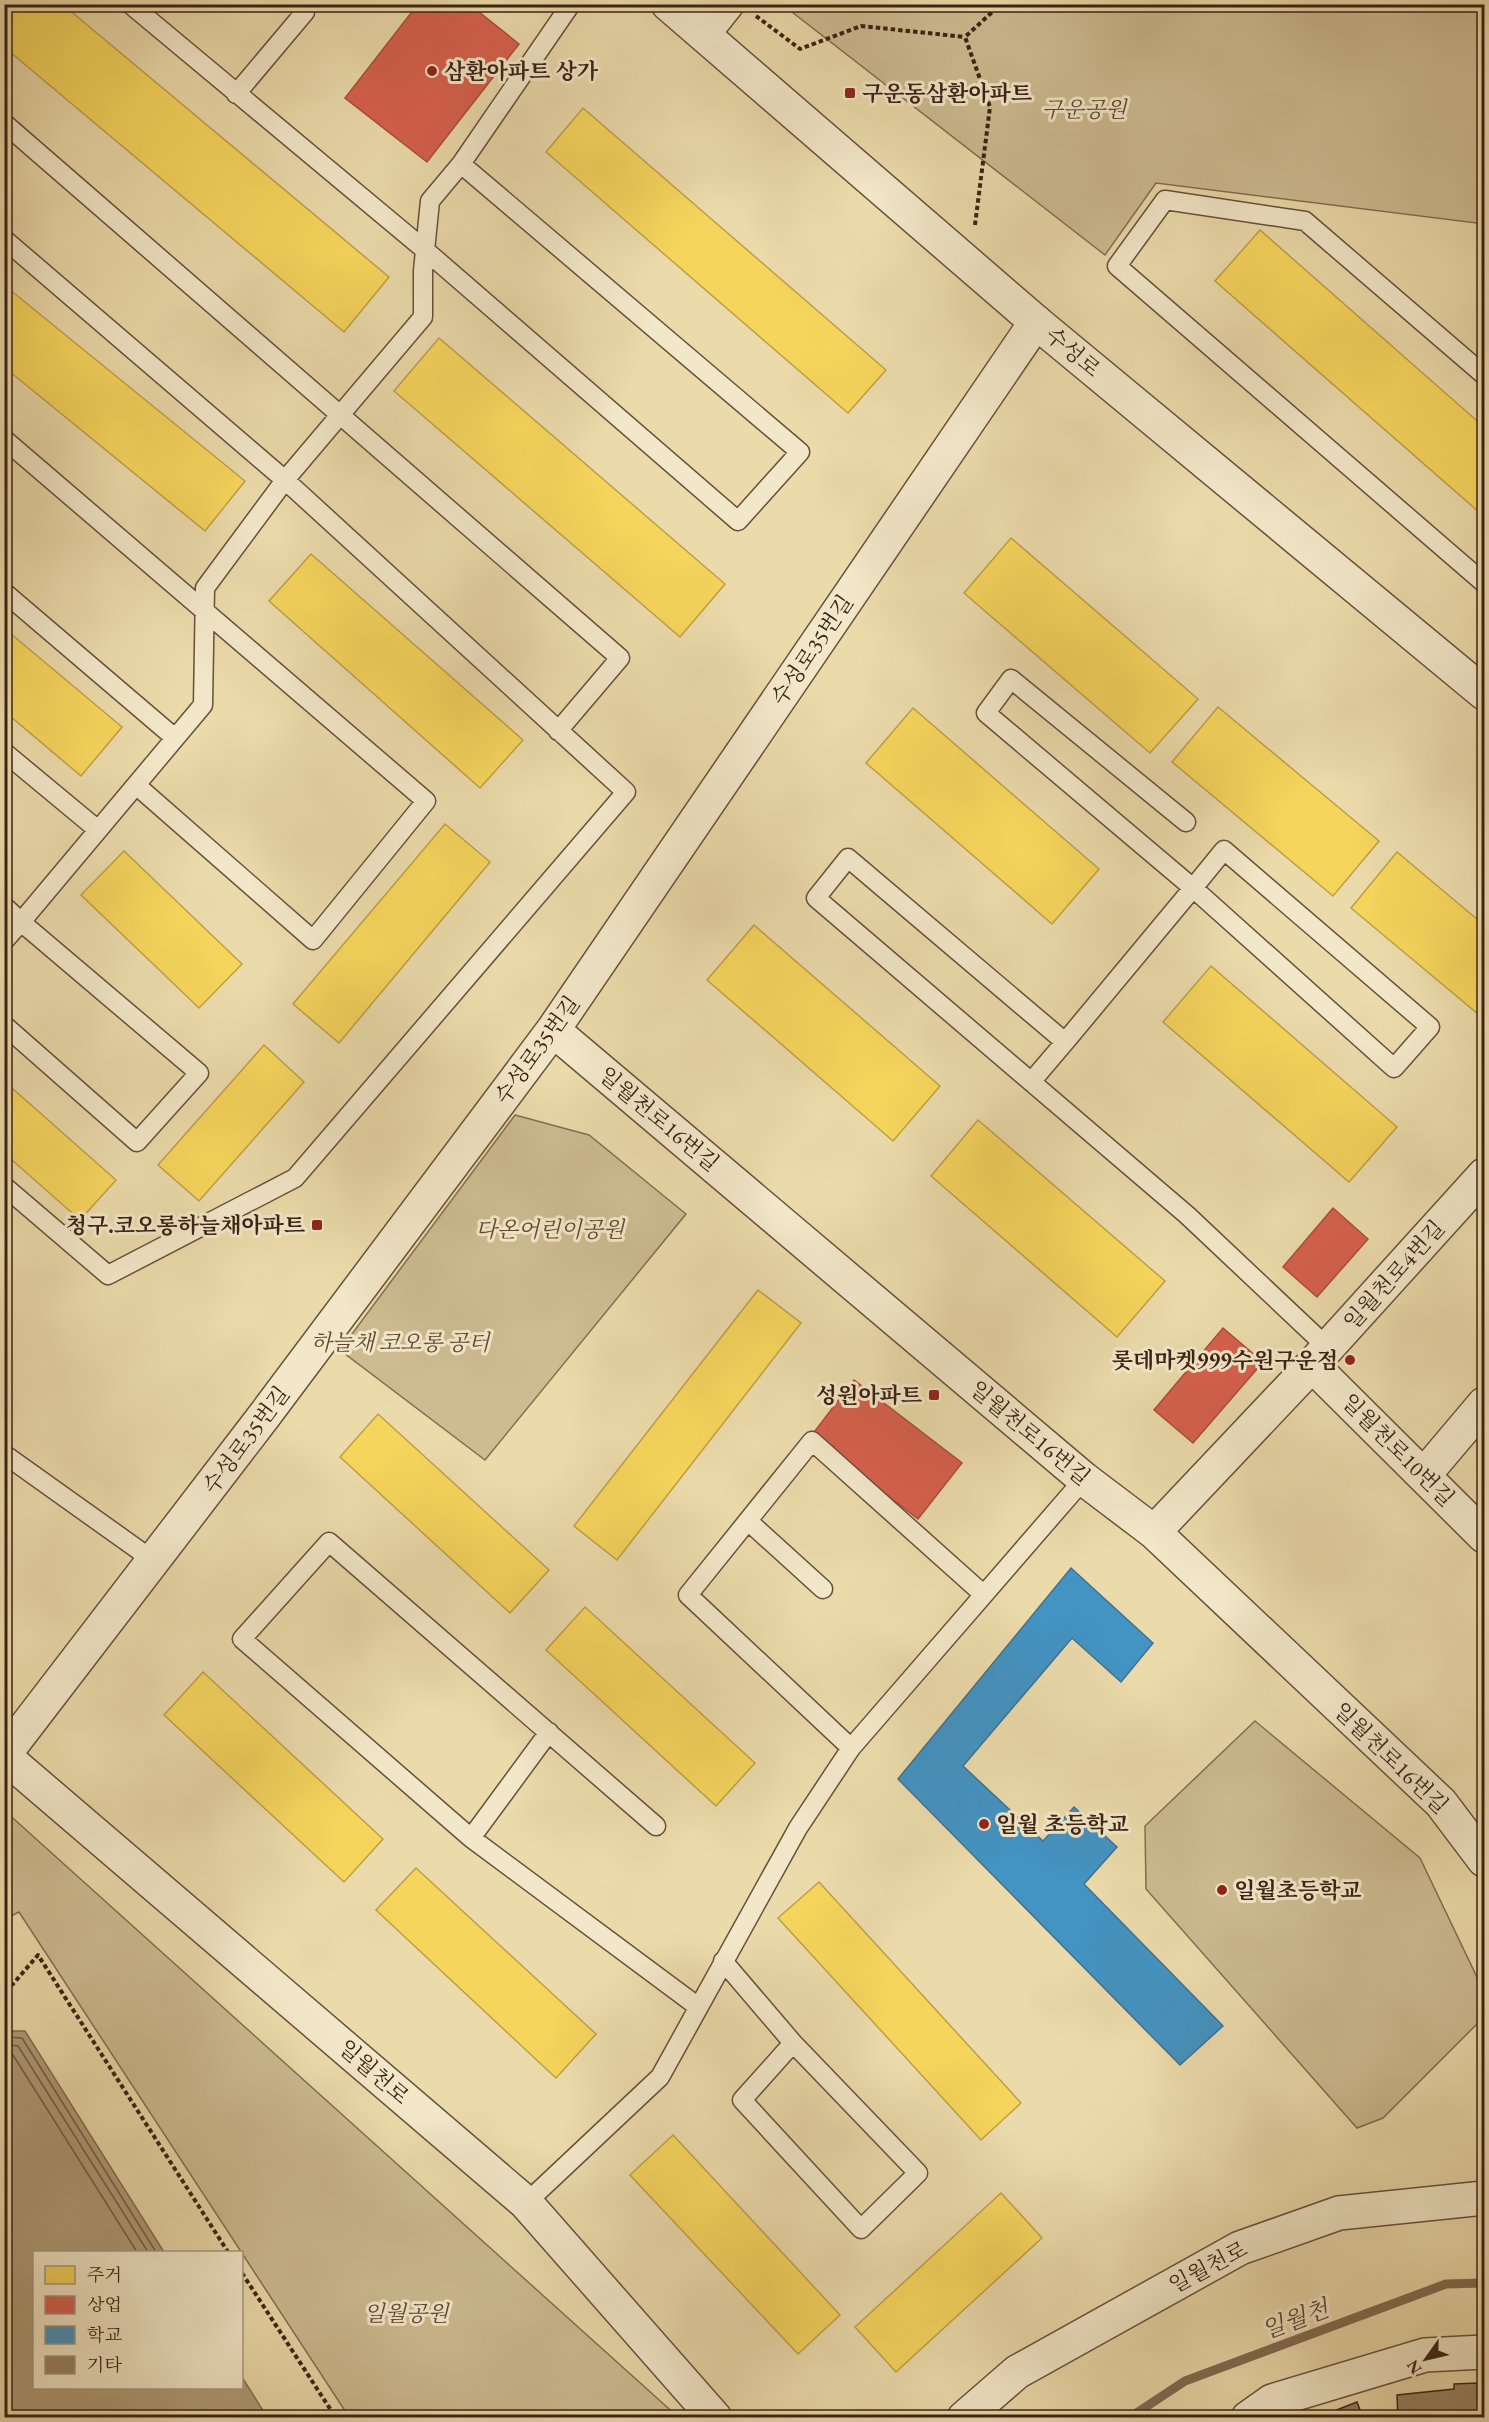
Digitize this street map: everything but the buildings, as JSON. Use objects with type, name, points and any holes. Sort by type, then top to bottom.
[{"type":"street","name":"수성로","points":[[668,4],[1036,322],[1485,693]]},
{"type":"street","points":[[703,34],[738,8]]},
{"type":"street","name":"수성로35번길","points":[[4,1755],[154,1561],[554,1030],[1036,322]]},
{"type":"street","name":"일월천로16번길","points":[[554,1030],[1084,1479],[1154,1532],[1441,1803],[1485,1860]]},
{"type":"street","name":"일월천로4번길","points":[[1154,1532],[1320,1357],[1485,1175]]},
{"type":"street","name":"일월천로10번길","points":[[1320,1357],[1424,1475],[1485,1536]]},
{"type":"street","points":[[1424,1475],[1485,1404]]},
{"type":"street","name":"일월천로","points":[[4,1755],[526,2203],[715,2418]]},
{"type":"street","name":"일월천로","points":[[963,2418],[1017,2372],[1240,2248],[1339,2213],[1485,2198]]},
{"type":"street","points":[[1248,2418],[1272,2401],[1425,2355],[1485,2352]]},
{"type":"lane","points":[[130,4],[425,250],[738,521],[800,452],[460,164]]},
{"type":"lane","points":[[236,94],[305,12],[296,4]]},
{"type":"lane","points":[[4,941],[203,705],[205,588],[285,480],[423,317],[425,250],[430,201],[460,164],[571,4]]},
{"type":"lane","points":[[4,123],[620,658],[558,731]]},
{"type":"lane","points":[[1485,375],[1305,221],[1165,201],[1117,266],[1485,583]]},
{"type":"lane","points":[[4,239],[285,480],[626,792],[295,1178],[108,1275],[4,1186]]},
{"type":"lane","points":[[4,439],[426,801],[313,940],[136,785]]},
{"type":"lane","points":[[4,592],[176,738]]},
{"type":"lane","points":[[1031,1082],[1065,1042],[1193,888],[1224,850],[1430,1026],[1394,1068],[1193,888],[986,713],[1011,679],[1186,822]]},
{"type":"lane","points":[[4,752],[98,830]]},
{"type":"lane","points":[[1065,1042],[848,858],[816,897],[1188,1215],[1320,1357]]},
{"type":"lane","points":[[4,906],[199,1073],[137,1142],[4,1025]]},
{"type":"lane","points":[[851,1748],[688,1595],[812,1441],[983,1594]]},
{"type":"lane","points":[[4,1454],[154,1561]]},
{"type":"lane","points":[[526,2203],[660,2077],[697,2006],[798,1828],[851,1748],[1084,1479]]},
{"type":"lane","points":[[748,1521],[823,1589]]},
{"type":"lane","points":[[656,1826],[329,1542],[243,1639],[471,1838],[697,2006]]},
{"type":"lane","points":[[471,1838],[549,1732]]},
{"type":"lane","points":[[723,1961],[793,2043],[918,2173],[861,2229],[742,2100],[793,2043]]},
{"type":"path","points":[[738,8],[800,49],[861,26],[965,37],[1001,4]]},
{"type":"path","points":[[965,37],[990,107],[970,264]]},
{"type":"path","points":[[4,1989],[13,1984],[38,1955],[227,2251]]},
{"type":"path","points":[[243,2275],[336,2418]]},
{"type":"green space","name":"구운공원","points":[[783,5],[1484,5],[1484,224],[1156,183],[1105,255]]},
{"type":"green space","name":"다온어린이공원","points":[[515,1115],[589,1135],[686,1214],[485,1460],[340,1350]]},
{"type":"green space","points":[[1255,1721],[1420,1858],[1484,1992],[1484,2017],[1383,2118],[1357,2128],[1146,1889],[1145,1826]]},
{"type":"green space","name":"일월공원","points":[[5,1811],[678,2417],[349,2417],[243,2255],[243,2251],[241,2251],[19,1912],[5,1919]]},
{"type":"water","points":[[5,2031],[25,2031],[163,2251],[33,2251],[33,2389],[243,2389],[243,2379],[267,2417],[5,2417]]},
{"type":"waterway","name":"일월천","points":[[1129,2418],[1185,2381],[1446,2284],[1484,2283]]},
{"type":"place","name":"삼환아파트 상가","points":[[432,71]]},
{"type":"place","name":"구운동삼환아파트","points":[[850,93]]},
{"type":"place","name":"청구.코오롱하늘채아파트","points":[[317,1225]]},
{"type":"place","name":"롯데마켓999수원구운점","points":[[1350,1360]]},
{"type":"place","name":"성원아파트","points":[[934,1395]]},
{"type":"place","name":"일월 초등학교","points":[[984,1824]]},
{"type":"place","name":"일월초등학교","points":[[1222,1890]]},
{"type":"park label","name":"하늘채 코오롱 공터","points":[[400,1342]]}]
